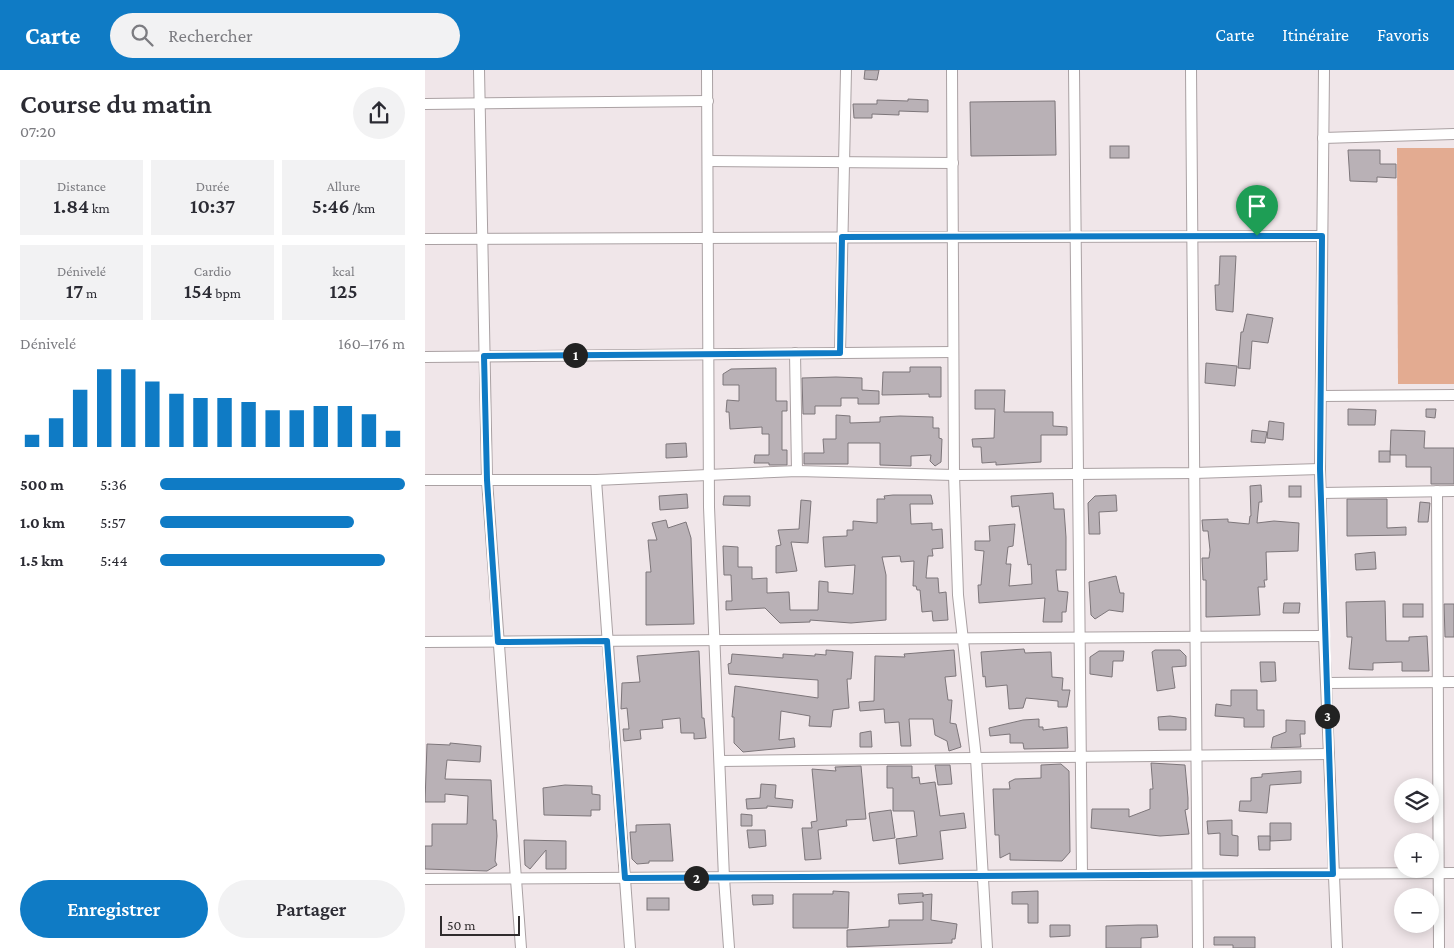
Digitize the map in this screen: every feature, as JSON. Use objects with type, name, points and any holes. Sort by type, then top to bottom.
[{"type":"street","points":[[479,70],[487,480],[521,948]]},
{"type":"street","points":[[707,70],[708,474],[724,878],[729,948]]},
{"type":"street","points":[[840,353],[846,70]]},
{"type":"street","points":[[952,70],[954,475],[958,595],[976,758],[987,948]]},
{"type":"street","points":[[1074,70],[1082,875]]},
{"type":"street","points":[[1191,70],[1198,948]]},
{"type":"street","points":[[1324,70],[1320,469],[1324,636],[1337,948]]},
{"type":"street","points":[[425,104],[707,101]]},
{"type":"street","points":[[1323,138],[1454,134]]},
{"type":"street","points":[[708,161],[953,163]]},
{"type":"street","points":[[425,239],[1322,236]]},
{"type":"street","points":[[425,357],[953,352]]},
{"type":"street","points":[[795,353],[797,471]]},
{"type":"street","points":[[1321,396],[1454,395]]},
{"type":"street","points":[[425,480],[596,480],[797,471],[954,475],[1195,473],[1320,469]]},
{"type":"street","points":[[596,480],[630,948]]},
{"type":"street","points":[[1437,491],[1439,833]]},
{"type":"street","points":[[1321,493],[1454,491]]},
{"type":"street","points":[[425,642],[1324,636]]},
{"type":"street","points":[[1326,683],[1454,682]]},
{"type":"street","points":[[720,761],[1329,754]]},
{"type":"street","points":[[425,879],[1394,873]]},
{"type":"street","points":[[1439,873],[1454,873]]},
{"type":"street","points":[[1439,878],[1439,948]]},
{"type":"shaded area","points":[[1397,148],[1454,148],[1454,384],[1398,384]]},
{"type":"building","points":[[865,70],[879,70],[877,80],[864,79]]},
{"type":"building","points":[[908,99],[928,100],[928,112],[899,111],[899,115],[872,114],[872,118],[854,118],[853,104],[877,104],[877,100],[908,101]]},
{"type":"building","points":[[1055,101],[1056,155],[971,156],[970,102]]},
{"type":"building","points":[[1110,146],[1129,146],[1129,158],[1110,158]]},
{"type":"building","points":[[1348,150],[1380,150],[1380,164],[1396,164],[1396,178],[1377,177],[1377,182],[1350,181]]},
{"type":"building","points":[[1220,256],[1236,256],[1233,312],[1216,310],[1215,285],[1219,285]]},
{"type":"building","points":[[1247,314],[1273,318],[1268,343],[1252,341],[1250,369],[1238,368],[1241,332],[1243,332]]},
{"type":"building","points":[[1206,363],[1237,366],[1235,386],[1205,383]]},
{"type":"building","points":[[910,367],[941,367],[941,397],[929,397],[929,394],[882,395],[883,372],[910,372]]},
{"type":"building","points":[[776,368],[776,401],[787,401],[787,411],[782,411],[782,450],[787,450],[787,465],[754,463],[755,455],[769,455],[769,434],[762,434],[762,427],[730,429],[729,412],[726,412],[727,400],[739,401],[739,385],[723,385],[723,374],[731,369]]},
{"type":"building","points":[[802,378],[862,378],[862,390],[879,391],[879,404],[858,404],[858,398],[841,398],[841,406],[815,406],[815,414],[803,414]]},
{"type":"building","points":[[975,390],[1005,390],[1004,412],[1053,412],[1053,426],[1067,427],[1067,435],[1041,435],[1041,462],[996,465],[996,462],[982,463],[981,447],[973,447],[972,439],[994,438],[995,409],[975,409]]},
{"type":"building","points":[[1348,409],[1376,410],[1375,425],[1348,425]]},
{"type":"building","points":[[1426,409],[1436,409],[1435,418],[1426,417]]},
{"type":"building","points":[[836,415],[850,416],[850,423],[880,422],[880,417],[933,417],[933,428],[939,428],[939,438],[942,439],[941,462],[935,466],[930,461],[931,455],[911,456],[911,466],[880,465],[880,443],[848,443],[848,464],[804,464],[804,453],[824,453],[823,439],[836,439]]},
{"type":"building","points":[[1269,421],[1284,423],[1283,440],[1267,438]]},
{"type":"building","points":[[1252,430],[1267,432],[1265,443],[1251,442]]},
{"type":"building","points":[[1391,430],[1425,431],[1424,448],[1454,448],[1454,484],[1431,484],[1431,467],[1406,467],[1406,455],[1390,455]]},
{"type":"building","points":[[686,443],[687,457],[666,458],[666,444]]},
{"type":"building","points":[[1379,451],[1390,451],[1390,462],[1379,462]]},
{"type":"building","points":[[1261,485],[1262,502],[1259,502],[1257,523],[1274,521],[1299,523],[1298,551],[1266,552],[1267,580],[1264,580],[1265,587],[1258,587],[1260,615],[1206,617],[1206,580],[1203,580],[1202,558],[1209,558],[1210,550],[1208,531],[1203,531],[1202,520],[1228,519],[1228,522],[1249,524],[1251,516],[1250,486]]},
{"type":"building","points":[[1289,486],[1301,486],[1301,497],[1289,497]]},
{"type":"building","points":[[1053,493],[1054,509],[1064,509],[1066,537],[1066,570],[1056,570],[1058,591],[1068,592],[1066,612],[1062,612],[1062,622],[1043,622],[1045,598],[979,603],[978,585],[981,585],[984,551],[975,550],[975,541],[990,541],[989,526],[1015,524],[1013,546],[1008,547],[1006,564],[1011,564],[1009,586],[1032,584],[1031,564],[1028,565],[1019,506],[1012,507],[1011,496]]},
{"type":"building","points":[[687,494],[688,508],[660,510],[659,496]]},
{"type":"building","points":[[931,495],[933,504],[910,504],[911,524],[932,523],[932,530],[942,529],[943,548],[932,549],[933,556],[928,556],[926,578],[938,578],[939,593],[946,592],[948,620],[933,621],[932,611],[922,612],[920,590],[913,586],[914,561],[901,562],[900,556],[882,557],[886,575],[886,620],[851,623],[810,620],[810,622],[780,623],[765,608],[726,610],[726,601],[732,601],[731,575],[724,575],[723,546],[738,547],[738,567],[752,567],[752,579],[767,578],[767,593],[789,592],[790,610],[818,610],[819,581],[828,582],[828,592],[853,594],[855,565],[825,567],[823,537],[847,536],[847,530],[853,530],[853,521],[877,523],[877,499],[885,499],[884,496]]},
{"type":"building","points":[[1116,495],[1117,511],[1099,512],[1100,534],[1089,534],[1088,503],[1095,496]]},
{"type":"building","points":[[724,496],[750,496],[750,506],[723,505]]},
{"type":"building","points":[[1347,499],[1387,499],[1387,528],[1406,527],[1406,535],[1347,536]]},
{"type":"building","points":[[801,500],[811,501],[808,543],[791,542],[797,571],[776,573],[776,546],[781,545],[778,530],[799,529]]},
{"type":"building","points":[[1420,502],[1430,503],[1428,522],[1418,522]]},
{"type":"building","points":[[666,520],[668,528],[686,522],[691,538],[694,624],[646,625],[646,572],[651,572],[648,540],[657,540],[652,523]]},
{"type":"building","points":[[1375,552],[1376,569],[1356,570],[1355,554]]},
{"type":"building","points":[[1116,576],[1120,593],[1124,593],[1123,612],[1109,610],[1095,619],[1091,615],[1089,582]]},
{"type":"building","points":[[1385,601],[1386,641],[1409,641],[1409,637],[1427,636],[1429,671],[1402,671],[1402,662],[1373,663],[1373,670],[1349,669],[1352,637],[1347,637],[1346,602]]},
{"type":"building","points":[[1284,603],[1300,603],[1299,613],[1283,613]]},
{"type":"building","points":[[1403,604],[1423,604],[1423,617],[1403,617]]},
{"type":"building","points":[[1444,604],[1454,604],[1454,637],[1445,637]]},
{"type":"building","points":[[1024,649],[1025,653],[1051,652],[1052,677],[1063,678],[1062,690],[1070,690],[1067,707],[1058,707],[1058,701],[1026,698],[1023,708],[1009,709],[1007,685],[986,687],[985,676],[983,677],[981,652]]},
{"type":"building","points":[[826,650],[853,652],[851,679],[847,679],[849,708],[833,710],[831,727],[809,726],[810,716],[781,711],[779,740],[794,738],[795,747],[743,752],[734,743],[734,717],[732,717],[735,686],[818,698],[818,680],[729,674],[728,664],[731,663],[732,654],[783,658],[783,654],[826,655]]},
{"type":"building","points":[[954,650],[956,676],[945,677],[948,700],[952,700],[950,723],[956,724],[961,747],[949,751],[947,741],[935,735],[933,719],[909,719],[911,746],[901,746],[899,722],[885,723],[884,709],[860,711],[859,702],[874,701],[875,656],[905,657],[904,654]]},
{"type":"building","points":[[1155,650],[1180,650],[1186,656],[1186,666],[1172,667],[1175,688],[1157,691],[1152,652]]},
{"type":"building","points":[[699,651],[702,718],[704,718],[706,738],[694,739],[694,733],[681,733],[680,718],[662,720],[663,728],[640,730],[641,739],[624,741],[623,729],[629,729],[627,708],[621,709],[622,683],[640,682],[637,656]]},
{"type":"building","points":[[1099,651],[1124,651],[1123,661],[1113,661],[1112,677],[1090,674],[1090,657]]},
{"type":"building","points":[[1260,662],[1275,662],[1276,681],[1261,682]]},
{"type":"building","points":[[1231,690],[1257,690],[1257,710],[1264,710],[1264,727],[1244,727],[1244,718],[1215,716],[1216,704],[1231,706]]},
{"type":"building","points":[[1158,717],[1186,718],[1186,730],[1159,730]]},
{"type":"building","points":[[1039,719],[1039,727],[1043,727],[1043,730],[1067,727],[1068,748],[1024,749],[1023,743],[1010,743],[1010,734],[990,736],[989,728],[1023,720]]},
{"type":"building","points":[[1286,720],[1305,721],[1305,734],[1300,734],[1301,747],[1271,748],[1273,737],[1286,732]]},
{"type":"building","points":[[871,731],[872,747],[860,747],[860,733]]},
{"type":"building","points":[[450,743],[481,746],[480,762],[447,760],[445,779],[491,780],[493,820],[496,820],[495,861],[497,865],[487,871],[425,869],[425,846],[432,846],[432,824],[467,824],[468,796],[445,794],[445,802],[425,802],[427,744],[450,745]]},
{"type":"building","points":[[1151,763],[1185,765],[1188,809],[1185,810],[1189,834],[1160,836],[1091,828],[1092,809],[1129,809],[1129,817],[1150,809],[1150,789],[1153,789]]},
{"type":"building","points":[[1061,764],[1069,771],[1070,852],[1062,861],[1010,860],[1010,853],[1000,858],[999,835],[995,835],[993,789],[1010,789],[1009,782],[1015,779],[1041,778],[1041,765]]},
{"type":"building","points":[[935,765],[950,765],[952,784],[938,785]]},
{"type":"building","points":[[861,766],[866,819],[846,820],[847,826],[818,830],[821,859],[805,860],[802,828],[812,828],[811,822],[817,821],[812,769],[836,771],[835,767]]},
{"type":"building","points":[[887,766],[912,766],[912,778],[919,777],[920,784],[935,782],[940,816],[964,813],[966,828],[940,831],[943,859],[899,864],[896,839],[917,836],[914,811],[893,811],[893,788],[887,788]]},
{"type":"building","points":[[1301,771],[1301,783],[1270,785],[1267,813],[1239,811],[1240,801],[1251,801],[1251,778],[1262,777],[1262,774]]},
{"type":"building","points":[[761,784],[776,785],[775,798],[793,800],[792,808],[767,806],[767,808],[747,809],[746,799],[760,798]]},
{"type":"building","points":[[565,785],[592,786],[592,794],[600,795],[600,810],[591,810],[591,816],[544,815],[543,788]]},
{"type":"building","points":[[891,810],[895,838],[873,841],[869,813]]},
{"type":"building","points":[[741,814],[752,815],[752,826],[741,826]]},
{"type":"building","points":[[1232,820],[1232,835],[1238,836],[1238,856],[1220,855],[1220,833],[1208,834],[1207,821]]},
{"type":"building","points":[[1270,823],[1291,823],[1291,840],[1270,841]]},
{"type":"building","points":[[670,824],[673,861],[649,861],[649,863],[637,864],[632,859],[630,832],[636,832],[636,825]]},
{"type":"building","points":[[747,830],[765,830],[766,846],[749,848]]},
{"type":"building","points":[[1258,836],[1270,836],[1270,850],[1259,850]]},
{"type":"building","points":[[524,840],[566,841],[566,869],[546,869],[546,850],[530,869],[525,865]]},
{"type":"building","points":[[833,891],[849,892],[848,928],[793,928],[793,894],[833,894]]},
{"type":"building","points":[[1038,891],[1038,923],[1028,923],[1028,904],[1012,904],[1012,892]]},
{"type":"building","points":[[923,893],[923,895],[932,894],[931,920],[957,924],[955,939],[952,939],[952,943],[847,947],[847,930],[889,927],[889,920],[923,920],[923,902],[899,904],[898,894]]},
{"type":"building","points":[[752,895],[773,895],[773,904],[753,905]]},
{"type":"building","points":[[647,898],[669,898],[669,910],[647,910]]},
{"type":"building","points":[[1050,925],[1070,925],[1070,936],[1050,937]]},
{"type":"building","points":[[1157,925],[1158,937],[1141,938],[1141,948],[1106,948],[1106,926]]},
{"type":"building","points":[[1214,937],[1255,937],[1255,948],[1233,948],[1233,945],[1214,945]]},
{"type":"route","points":[[1257,236],[1322,236],[1320,469],[1333,874],[625,878],[607,641],[498,642],[487,480],[484,356],[840,353],[842,237],[1257,236]]}]
